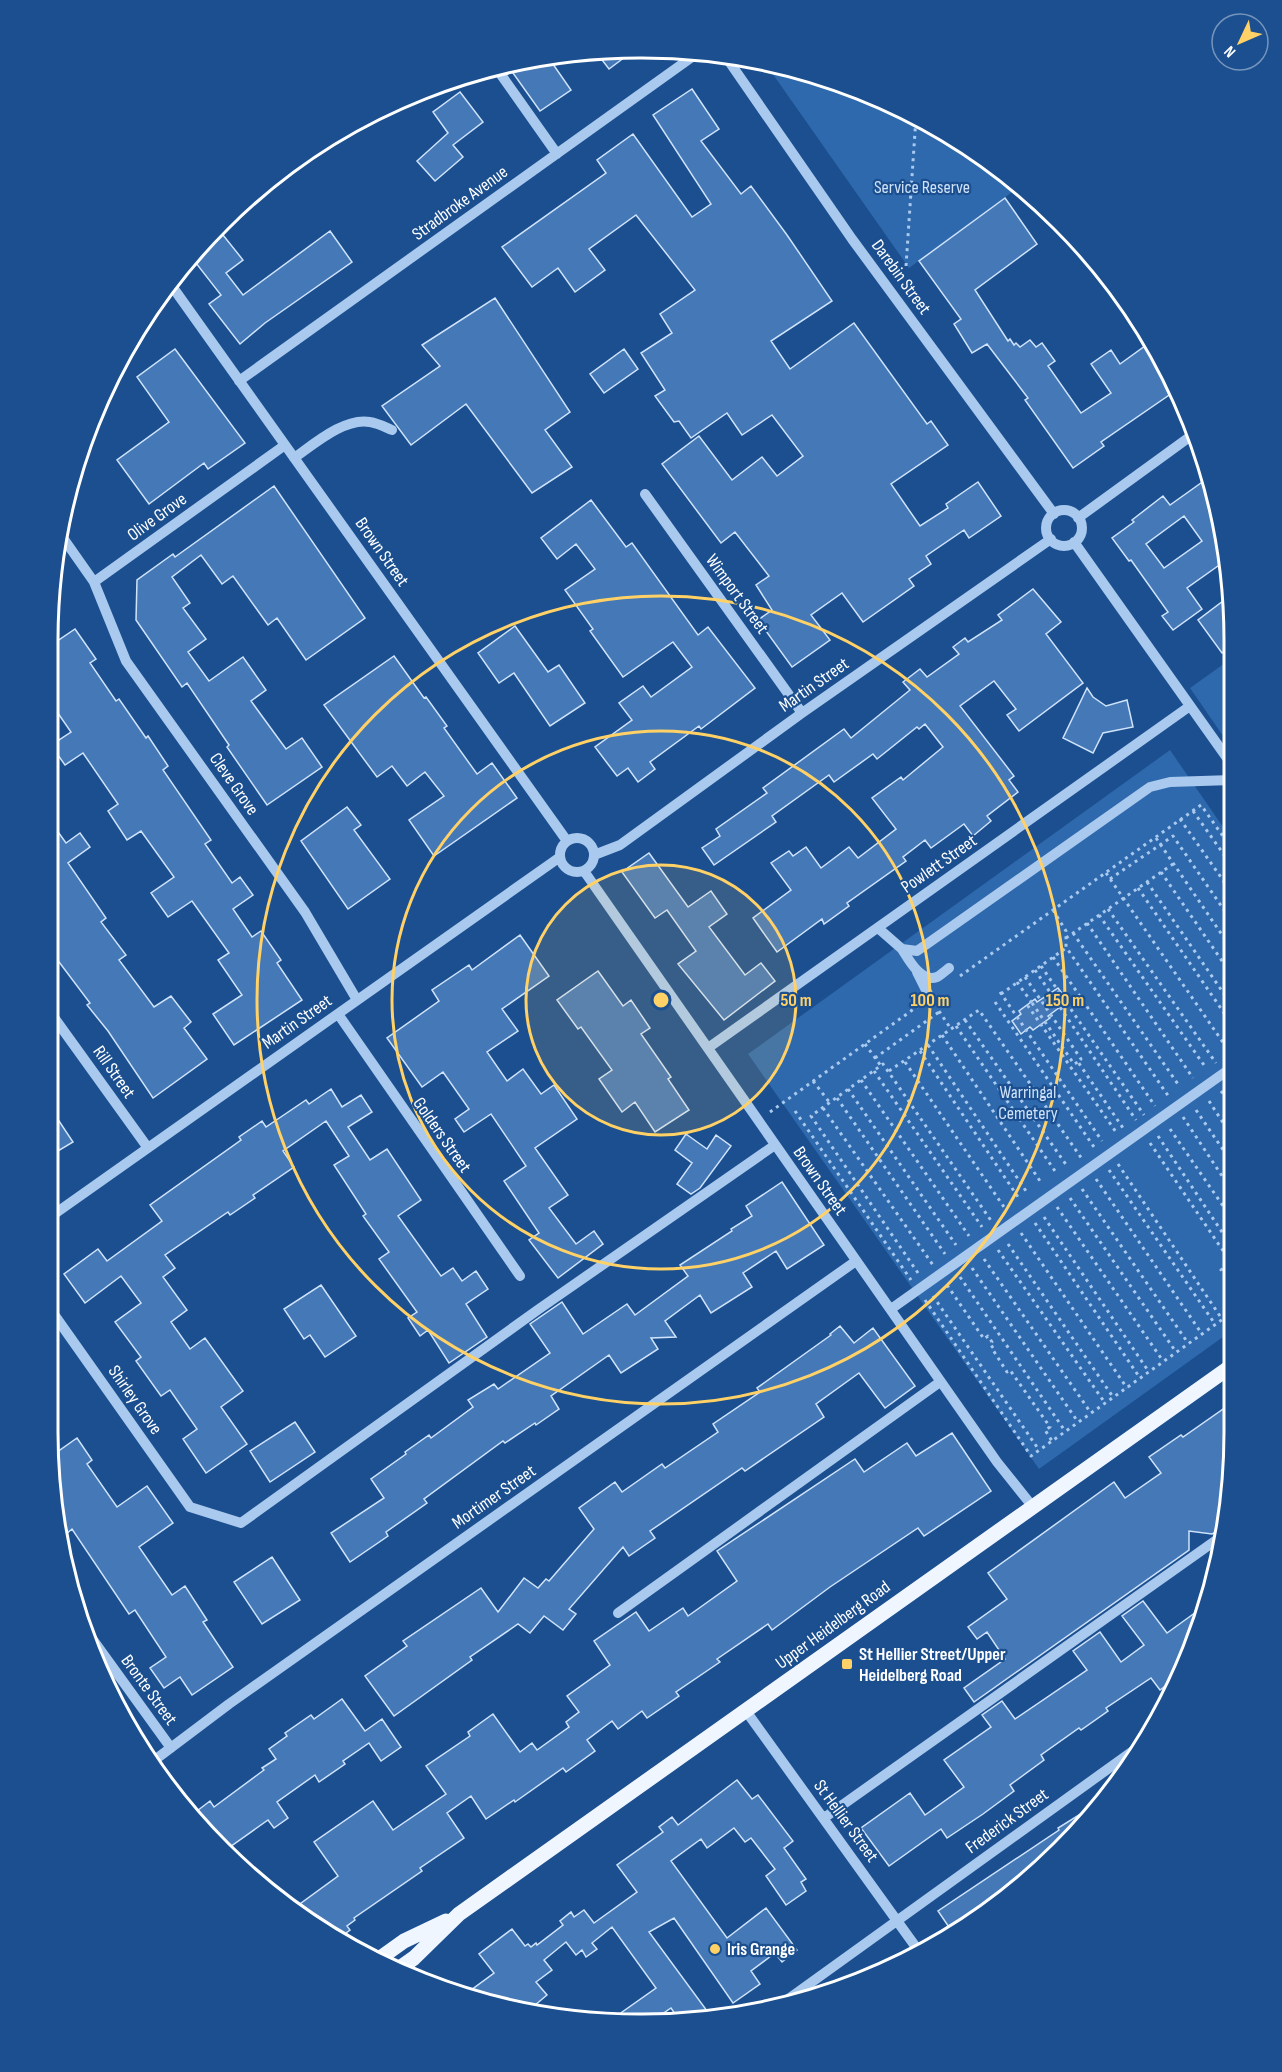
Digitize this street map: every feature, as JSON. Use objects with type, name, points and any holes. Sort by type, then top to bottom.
[{"type":"main road","name":"Upper Heidelberg Road","points":[[406,1964],[459,1914],[1224,1371]]},
{"type":"main road","name":"Upper Heidelberg Road","points":[[386,1954],[404,1941],[459,1914]]},
{"type":"street","name":"Stradbroke Avenue","points":[[239,381],[687,61]]},
{"type":"street","name":"Darebin Street","points":[[732,66],[852,239],[1054,514]]},
{"type":"street","points":[[502,75],[557,154]]},
{"type":"street","name":"Brown Street","points":[[175,291],[567,842]]},
{"type":"street","points":[[294,458],[330,433],[353,422],[369,422],[392,430]]},
{"type":"street","points":[[1078,518],[1187,439]]},
{"type":"street","name":"Olive Grove","points":[[94,582],[285,445]]},
{"type":"street","name":"Wimport Street","points":[[645,494],[802,713]]},
{"type":"street","points":[[1070,510],[1082,522],[1082,534],[1070,546],[1059,546],[1047,534],[1047,523],[1054,514],[1058,511],[1070,510]]},
{"type":"street","name":"Martin Street","points":[[594,855],[621,845],[802,713],[1051,539]]},
{"type":"street","points":[[1074,542],[1224,754]]},
{"type":"street","points":[[67,544],[94,582]]},
{"type":"street","name":"Cleve Grove","points":[[94,582],[126,661],[305,912],[357,1000]]},
{"type":"street","name":"Powlett Street","points":[[708,1048],[1190,706]]},
{"type":"street","points":[[902,949],[917,951],[1150,787],[1170,782],[1224,780]]},
{"type":"street","points":[[577,838],[591,845],[594,855],[591,865],[584,871],[569,870],[562,862],[561,851],[567,842],[577,838]]},
{"type":"street","name":"Martin Street","points":[[58,1211],[561,857]]},
{"type":"street","name":"Brown Street","points":[[584,871],[940,1382],[997,1462],[1033,1507]]},
{"type":"street","points":[[878,928],[902,949],[930,998]]},
{"type":"street","points":[[917,972],[926,977],[936,978],[949,968]]},
{"type":"street","name":"Golders Street","points":[[338,1014],[520,1276]]},
{"type":"street","name":"Rill Street","points":[[58,1023],[148,1148]]},
{"type":"street","points":[[891,1309],[1223,1074]]},
{"type":"street","name":"Shirley Grove","points":[[58,1320],[190,1507],[241,1523],[539,1309],[775,1145]]},
{"type":"street","name":"Mortimer Street","points":[[159,1757],[229,1704],[856,1261]]},
{"type":"street","points":[[618,1614],[940,1382]]},
{"type":"street","points":[[824,1818],[1212,1543]]},
{"type":"street","name":"Bronte Street","points":[[103,1654],[171,1748]]},
{"type":"street","name":"St Hellier Street","points":[[746,1711],[914,1945]]},
{"type":"street","name":"Frederick Street","points":[[798,1992],[1123,1758]]},
{"type":"path","points":[[906,266],[915,128]]},
{"type":"path","points":[[958,977],[1201,805],[1224,838]]},
{"type":"path","points":[[1193,811],[1224,855]]},
{"type":"path","points":[[1180,819],[1224,882]]},
{"type":"path","points":[[1110,879],[1173,836],[1224,910]]},
{"type":"path","points":[[1155,837],[1224,938]]},
{"type":"path","points":[[1065,938],[1173,864]]},
{"type":"path","points":[[1106,872],[1224,1044]]},
{"type":"path","points":[[1161,872],[1224,964]]},
{"type":"path","points":[[1147,882],[1224,994]]},
{"type":"path","points":[[1138,888],[1224,1013]]},
{"type":"path","points":[[1108,909],[1223,1074]]},
{"type":"path","points":[[1053,910],[1066,931],[1066,948],[1224,1179]]},
{"type":"path","points":[[1099,915],[1223,1074]]},
{"type":"path","points":[[1087,923],[1224,1125]]},
{"type":"path","points":[[1073,933],[1224,1152]]},
{"type":"path","points":[[1001,994],[1066,948]]},
{"type":"path","points":[[1053,957],[1224,1207]]},
{"type":"path","points":[[1041,966],[1224,1253]]},
{"type":"path","points":[[1035,970],[1224,1236]]},
{"type":"path","points":[[1017,982],[1074,1065],[1081,1059],[1025,977]]},
{"type":"path","points":[[770,1112],[930,998],[951,1029]]},
{"type":"path","points":[[1032,1003],[1028,1006],[1034,1016],[1127,1141]]},
{"type":"path","points":[[888,1072],[979,1010]]},
{"type":"path","points":[[875,1058],[939,1011]]},
{"type":"path","points":[[865,1044],[881,1066],[883,1064],[1113,1397]]},
{"type":"path","points":[[1078,1062],[1127,1141]]},
{"type":"path","points":[[881,1066],[811,1116],[1031,1456],[1224,1318]]},
{"type":"path","points":[[813,1081],[830,1103]]},
{"type":"path","points":[[823,1107],[984,1339],[988,1336],[1002,1364],[1007,1371],[1010,1370],[1050,1427],[1045,1430],[1052,1441]]},
{"type":"path","points":[[795,1111],[1039,1450]]},
{"type":"green space","name":"Service Reserve","points":[[773,74],[828,89],[899,119],[965,157],[1012,192],[909,268]]},
{"type":"green space","points":[[1224,664],[1224,737],[1190,688]]},
{"type":"green space","name":"Warringal Cemetery","points":[[1170,750],[1224,828],[1224,1336],[1039,1469],[748,1054]]},
{"type":"building","points":[[622,59],[609,69],[602,60]]},
{"type":"building","points":[[554,65],[571,90],[540,111],[513,73]]},
{"type":"building","points":[[692,89],[719,129],[701,141],[741,194],[751,186],[832,301],[771,341],[790,369],[854,323],[927,424],[931,421],[948,445],[891,484],[920,526],[948,508],[946,504],[978,482],[1001,516],[969,538],[964,530],[926,556],[931,564],[909,579],[914,586],[863,622],[842,593],[811,615],[830,640],[792,667],[758,620],[772,610],[756,585],[769,576],[735,532],[721,543],[662,464],[699,436],[732,480],[762,457],[777,476],[803,456],[772,415],[742,435],[727,413],[691,438],[679,421],[674,422],[655,396],[665,390],[641,353],[672,333],[660,314],[695,290],[636,215],[589,249],[605,270],[575,292],[558,268],[532,287],[502,247],[606,173],[597,160],[633,134],[692,217],[711,204],[653,115]]},
{"type":"building","points":[[460,92],[483,122],[453,145],[463,157],[435,181],[417,161],[448,133],[433,112]]},
{"type":"building","points":[[1005,198],[1037,244],[975,290],[1008,341],[1010,339],[1014,345],[1016,343],[1020,347],[1030,340],[1036,347],[1042,343],[1055,361],[1048,366],[1081,413],[1111,393],[1091,364],[1111,350],[1120,364],[1143,347],[1169,395],[1101,442],[1104,446],[1073,468],[1025,400],[1028,398],[987,344],[972,353],[954,324],[961,319],[919,261]]},
{"type":"building","points":[[330,231],[352,262],[265,323],[240,344],[209,304],[221,295],[197,264],[223,235],[243,260],[226,273],[243,295]]},
{"type":"building","points":[[495,298],[570,412],[545,430],[572,467],[532,493],[466,404],[411,445],[382,406],[440,366],[422,345]]},
{"type":"building","points":[[175,349],[245,443],[208,469],[204,463],[149,504],[117,460],[169,422],[137,377]]},
{"type":"building","points":[[624,349],[638,369],[604,393],[590,374]]},
{"type":"building","points":[[1202,482],[1219,565],[1187,588],[1202,609],[1173,630],[1162,616],[1168,612],[1131,560],[1129,561],[1112,538],[1163,496],[1170,505]],"holes":[[[1184,516],[1202,541],[1164,568],[1146,544]]]},
{"type":"building","points":[[274,486],[365,618],[306,660],[277,618],[268,625],[233,576],[222,584],[201,555],[172,577],[190,603],[183,608],[206,639],[188,652],[209,681],[243,657],[266,690],[251,701],[286,749],[302,738],[322,767],[267,805],[187,683],[182,687],[136,620],[137,580],[173,554],[175,557]]},
{"type":"building","points":[[591,500],[626,547],[632,543],[698,635],[708,627],[755,688],[701,729],[699,726],[650,762],[655,769],[638,782],[628,768],[617,776],[595,747],[632,720],[619,703],[643,686],[651,697],[692,667],[673,642],[623,677],[590,631],[593,629],[565,590],[595,569],[576,544],[557,559],[541,538]]},
{"type":"building","points":[[1033,589],[1061,622],[1046,634],[1083,683],[1019,731],[1007,715],[1016,709],[994,681],[960,706],[1014,776],[1009,780],[1018,792],[987,816],[991,821],[973,836],[964,824],[931,848],[925,840],[903,857],[906,861],[847,903],[849,906],[824,924],[822,919],[777,952],[753,918],[791,890],[771,863],[789,851],[793,856],[806,847],[821,868],[849,847],[858,858],[896,829],[872,798],[901,777],[903,780],[943,747],[925,724],[919,729],[917,727],[877,759],[873,754],[834,782],[829,775],[772,816],[776,822],[714,865],[702,848],[720,836],[716,829],[767,793],[763,788],[844,729],[851,738],[910,690],[903,682],[920,669],[927,677],[959,654],[953,647],[965,638],[968,642],[1002,620],[998,615]]},
{"type":"building","points":[[1222,602],[1224,652],[1222,653],[1198,620]]},
{"type":"building","points":[[515,626],[548,672],[559,665],[585,703],[550,726],[514,673],[499,683],[478,653]]},
{"type":"building","points":[[75,629],[96,659],[90,663],[116,701],[119,699],[168,766],[163,770],[211,840],[205,844],[232,883],[240,877],[253,895],[233,909],[252,937],[261,931],[281,960],[277,963],[302,1000],[234,1045],[213,1014],[242,995],[218,960],[229,953],[192,901],[168,917],[151,893],[174,877],[141,831],[127,840],[108,811],[118,804],[83,753],[65,765],[58,755],[58,741],[71,732],[58,713],[58,641]]},
{"type":"building","points":[[394,656],[447,726],[444,728],[477,774],[492,763],[517,798],[434,856],[409,820],[444,796],[425,772],[407,786],[392,766],[377,777],[324,705]]},
{"type":"building","points":[[1087,688],[1093,697],[1106,706],[1127,700],[1133,727],[1103,733],[1093,753],[1063,738]]},
{"type":"building","points":[[347,807],[361,825],[354,830],[390,879],[348,909],[301,841]]},
{"type":"building","points":[[58,832],[66,843],[80,833],[90,847],[68,863],[106,918],[101,922],[126,955],[119,960],[154,1007],[171,996],[191,1022],[184,1028],[207,1059],[153,1098],[108,1031],[87,1005],[90,1003],[58,961]]},
{"type":"building","points":[[649,853],[688,907],[711,891],[727,914],[709,927],[745,975],[761,963],[775,981],[724,1020],[678,964],[696,951],[667,910],[655,918],[622,872]]},
{"type":"building","points":[[520,935],[549,976],[502,1009],[518,1031],[487,1052],[507,1081],[523,1069],[541,1094],[554,1085],[577,1119],[535,1148],[568,1195],[549,1208],[576,1244],[594,1231],[603,1244],[558,1278],[529,1240],[539,1233],[504,1181],[526,1166],[491,1114],[464,1132],[455,1119],[469,1109],[443,1072],[422,1087],[387,1038],[439,1001],[432,990],[469,965],[472,970]]},
{"type":"building","points":[[598,971],[623,1006],[631,1000],[650,1028],[641,1034],[671,1077],[668,1079],[689,1110],[655,1132],[635,1102],[622,1112],[599,1079],[612,1070],[581,1027],[578,1029],[557,1000]]},
{"type":"building","points":[[1058,988],[1068,1001],[1033,1030],[1030,1027],[1021,1034],[1012,1021],[1021,1014],[1019,1011],[1035,999],[1037,1002]]},
{"type":"building","points":[[331,1089],[342,1107],[361,1095],[372,1112],[348,1127],[370,1160],[387,1149],[421,1200],[398,1216],[441,1276],[453,1268],[462,1281],[476,1271],[488,1289],[466,1304],[487,1337],[449,1363],[428,1330],[420,1336],[408,1318],[417,1312],[379,1259],[389,1252],[363,1216],[366,1214],[334,1165],[349,1156],[326,1121],[283,1151],[294,1167],[253,1195],[255,1198],[230,1215],[228,1212],[165,1255],[175,1268],[163,1277],[187,1310],[171,1322],[190,1349],[205,1338],[243,1391],[221,1407],[247,1444],[206,1473],[183,1439],[197,1429],[170,1390],[161,1396],[136,1361],[141,1357],[115,1322],[141,1303],[121,1276],[85,1303],[64,1274],[98,1249],[107,1261],[162,1221],[150,1205],[241,1140],[239,1137],[262,1121],[266,1127],[306,1100],[309,1104]]},
{"type":"building","points":[[58,1120],[73,1142],[58,1151]]},
{"type":"building","points":[[686,1134],[707,1149],[716,1135],[731,1146],[700,1188],[691,1194],[677,1184],[692,1163],[675,1150]]},
{"type":"building","points":[[782,1182],[824,1245],[787,1269],[776,1251],[743,1273],[752,1287],[711,1313],[700,1295],[665,1321],[676,1337],[651,1338],[658,1349],[621,1373],[609,1355],[551,1396],[559,1409],[505,1443],[503,1441],[424,1499],[427,1503],[386,1532],[388,1536],[350,1562],[331,1533],[384,1498],[371,1479],[429,1435],[431,1438],[473,1407],[468,1400],[494,1384],[498,1389],[550,1353],[530,1324],[562,1302],[583,1334],[627,1304],[635,1315],[688,1276],[680,1265],[752,1216],[746,1206]]},
{"type":"building","points":[[321,1285],[356,1336],[325,1357],[310,1335],[304,1339],[284,1309]]},
{"type":"building","points":[[840,1326],[854,1343],[873,1328],[915,1386],[885,1408],[859,1373],[816,1404],[824,1417],[745,1471],[742,1468],[650,1531],[655,1538],[629,1556],[623,1547],[569,1609],[576,1614],[563,1630],[544,1616],[530,1633],[518,1624],[470,1657],[472,1660],[394,1716],[365,1676],[407,1646],[403,1641],[481,1588],[498,1612],[524,1578],[538,1588],[546,1579],[549,1581],[594,1529],[579,1508],[615,1482],[622,1492],[662,1464],[665,1468],[718,1432],[713,1424],[760,1392],[757,1388],[831,1335]]},
{"type":"building","points":[[1224,1408],[1222,1469],[1214,1533],[1189,1531],[1189,1550],[974,1702],[964,1688],[1005,1659],[987,1632],[977,1639],[968,1627],[1007,1599],[988,1573],[1114,1482],[1125,1498],[1161,1473],[1149,1457],[1181,1435],[1183,1437]]},
{"type":"building","points":[[295,1422],[315,1452],[270,1482],[250,1451]]},
{"type":"building","points":[[952,1433],[991,1491],[924,1536],[918,1528],[830,1587],[772,1630],[768,1624],[717,1659],[720,1662],[676,1692],[679,1696],[647,1718],[642,1711],[618,1729],[612,1721],[587,1740],[595,1751],[566,1772],[563,1768],[515,1802],[514,1800],[486,1819],[471,1796],[447,1813],[464,1838],[420,1868],[422,1871],[354,1918],[355,1920],[347,1926],[350,1930],[346,1933],[301,1903],[338,1876],[314,1842],[373,1801],[393,1830],[446,1794],[426,1766],[470,1736],[468,1732],[493,1714],[520,1752],[532,1743],[537,1750],[569,1727],[566,1722],[579,1712],[567,1696],[610,1665],[594,1641],[636,1612],[649,1631],[683,1608],[688,1616],[737,1581],[717,1551],[855,1459],[864,1472],[907,1443],[916,1456]]},
{"type":"building","points":[[77,1438],[92,1460],[87,1464],[117,1507],[147,1486],[173,1523],[139,1547],[172,1595],[185,1586],[207,1620],[203,1622],[233,1667],[192,1695],[180,1677],[164,1688],[150,1668],[166,1657],[135,1610],[129,1614],[72,1529],[68,1533],[63,1507],[59,1451]]},
{"type":"building","points":[[272,1557],[300,1600],[262,1624],[234,1582]]},
{"type":"building","points":[[1143,1601],[1167,1633],[1194,1613],[1164,1687],[1160,1690],[1151,1678],[1106,1708],[1108,1711],[1081,1730],[1079,1728],[1041,1755],[1044,1760],[1010,1785],[1014,1791],[983,1814],[947,1838],[941,1829],[889,1866],[861,1828],[910,1793],[925,1815],[964,1787],[944,1760],[991,1727],[982,1715],[1002,1701],[1015,1719],[1087,1670],[1073,1651],[1100,1632],[1121,1662],[1144,1645],[1122,1616]]},
{"type":"building","points":[[342,1699],[365,1731],[382,1719],[401,1747],[381,1761],[369,1743],[319,1782],[315,1775],[277,1802],[288,1818],[274,1828],[268,1820],[232,1846],[199,1810],[210,1801],[214,1807],[264,1770],[262,1768],[276,1759],[269,1749],[287,1736],[285,1733],[311,1715],[314,1719]]},
{"type":"building","points":[[737,1780],[752,1799],[758,1795],[793,1841],[784,1848],[806,1879],[801,1882],[806,1891],[786,1905],[766,1876],[775,1869],[751,1838],[745,1842],[734,1828],[707,1848],[701,1839],[671,1861],[727,1938],[766,1908],[797,1950],[782,1962],[775,1953],[751,1971],[760,1984],[733,2003],[674,1918],[649,1932],[706,2010],[674,2012],[671,2008],[664,2013],[621,2013],[656,1988],[612,1927],[592,1943],[597,1949],[586,1957],[582,1950],[576,1955],[566,1942],[544,1960],[552,1970],[536,1982],[547,1995],[537,2004],[473,1989],[494,1973],[479,1954],[512,1929],[525,1946],[528,1944],[531,1947],[563,1925],[560,1921],[571,1912],[574,1917],[584,1910],[594,1923],[637,1892],[617,1865],[663,1832],[659,1827],[672,1817],[678,1825]]},
{"type":"building","points":[[1079,1815],[1025,1869],[996,1893],[948,1925],[938,1911],[1059,1830],[1058,1828]]},
{"type":"place","name":"St Hellier Street/Upper Heidelberg Road","points":[[847,1664]]},
{"type":"place","name":"Iris Grange","points":[[715,1949]]}]
